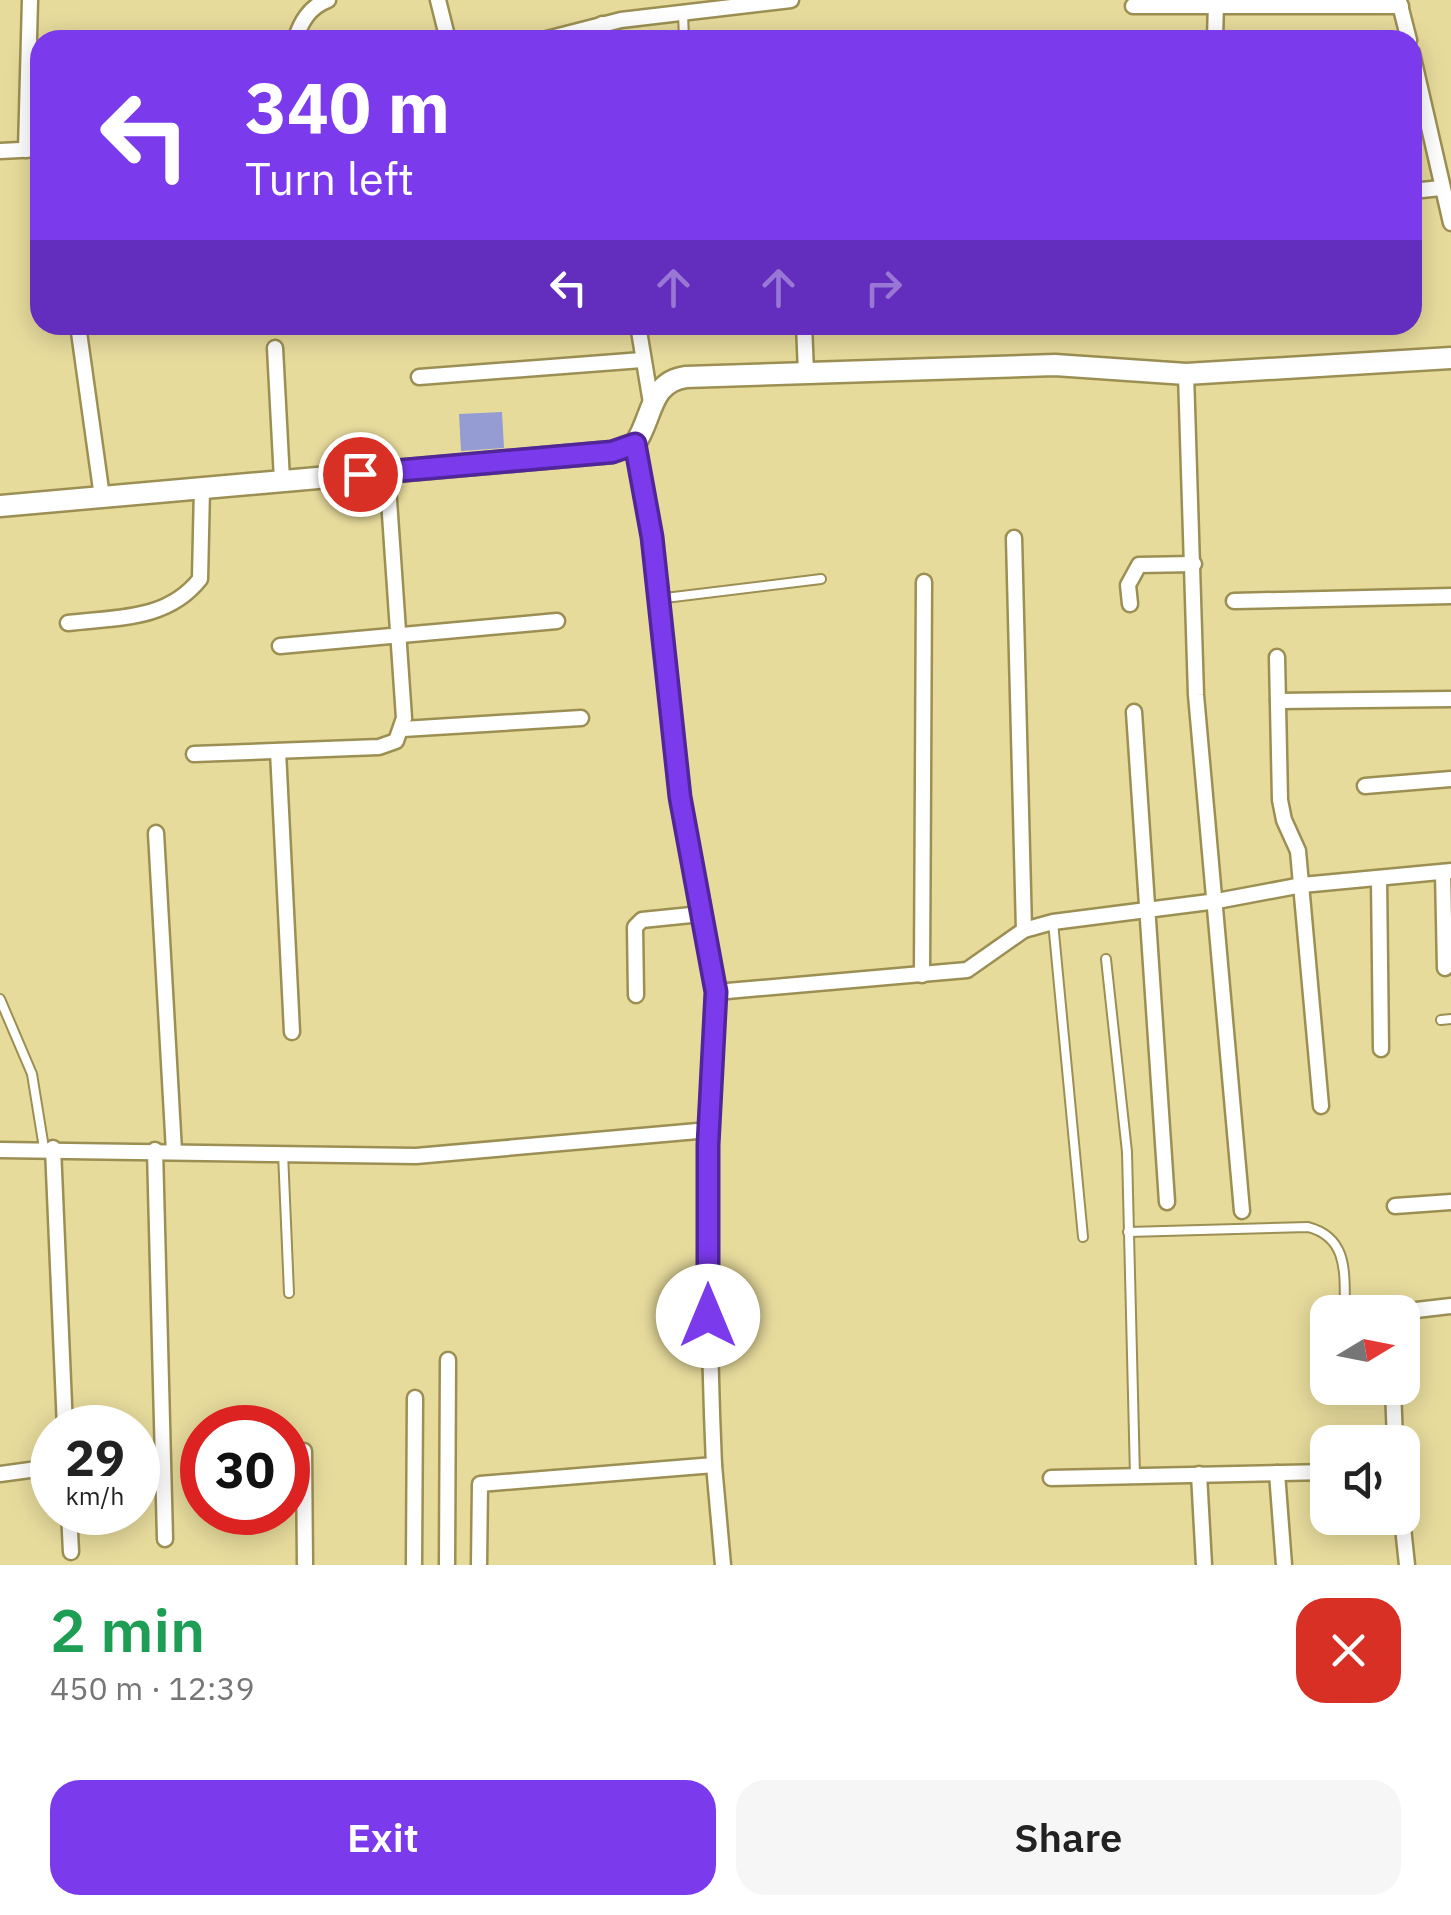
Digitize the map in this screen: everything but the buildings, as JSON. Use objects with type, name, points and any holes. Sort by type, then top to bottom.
[{"type":"main road","points":[[0,506],[612,452],[635,444],[662,386],[673,379],[1055,366],[1186,374],[1451,358]]},
{"type":"street","points":[[30,0],[31,30]]},
{"type":"street","points":[[299,30],[317,4],[328,0]]},
{"type":"street","points":[[438,0],[446,30]]},
{"type":"street","points":[[620,0],[621,20]]},
{"type":"street","points":[[580,30],[621,20],[792,0]]},
{"type":"street","points":[[1215,30],[1216,3]]},
{"type":"street","points":[[1133,6],[1400,3],[1407,30]]},
{"type":"street","points":[[602,24],[602,30]]},
{"type":"street","points":[[1422,110],[1445,169],[1441,188],[1451,223]]},
{"type":"street","points":[[0,151],[30,150]]},
{"type":"street","points":[[1422,189],[1441,188]]},
{"type":"street","points":[[79,335],[102,496]]},
{"type":"street","points":[[639,335],[652,404]]},
{"type":"street","points":[[804,335],[806,372]]},
{"type":"street","points":[[275,348],[282,480]]},
{"type":"street","points":[[419,378],[642,360]]},
{"type":"street","points":[[1186,374],[1196,694],[1242,1211]]},
{"type":"street","points":[[635,444],[652,537],[680,797],[716,992],[709,1130],[708,1316],[714,1465],[724,1565]]},
{"type":"street","points":[[194,754],[379,748],[396,741],[403,730],[400,634],[387,472]]},
{"type":"street","points":[[68,623],[152,614],[176,604],[192,589],[200,579],[202,488]]},
{"type":"street","points":[[1014,538],[1024,930]]},
{"type":"street","points":[[1130,604],[1128,584],[1139,565],[1194,564]]},
{"type":"street","points":[[922,975],[924,582]]},
{"type":"street","points":[[1234,600],[1451,596]]},
{"type":"street","points":[[280,646],[557,621]]},
{"type":"street","points":[[1277,657],[1280,800],[1298,851],[1321,1106]]},
{"type":"street","points":[[1278,701],[1451,698]]},
{"type":"street","points":[[1134,712],[1168,1202]]},
{"type":"street","points":[[403,730],[581,718]]},
{"type":"street","points":[[278,751],[292,1032]]},
{"type":"street","points":[[1365,786],[1451,779]]},
{"type":"street","points":[[156,833],[174,1151]]},
{"type":"street","points":[[716,992],[967,970],[1024,930],[1053,922],[1217,902],[1302,885],[1447,872],[1445,968]]},
{"type":"street","points":[[1379,878],[1381,1048]]},
{"type":"street","points":[[636,995],[635,927],[642,920],[701,914]]},
{"type":"street","points":[[0,1150],[416,1156],[709,1130]]},
{"type":"street","points":[[48,1148],[64,1405]]},
{"type":"street","points":[[155,1150],[165,1539]]},
{"type":"street","points":[[1396,1206],[1451,1202]]},
{"type":"street","points":[[1420,1310],[1451,1306]]},
{"type":"street","points":[[447,1565],[448,1360]]},
{"type":"street","points":[[414,1565],[415,1398]]},
{"type":"street","points":[[479,1565],[480,1484],[714,1465]]},
{"type":"street","points":[[0,1474],[30,1470]]},
{"type":"street","points":[[1051,1478],[1310,1472]]},
{"type":"street","points":[[1277,1473],[1284,1565]]},
{"type":"street","points":[[1199,1474],[1204,1565]]},
{"type":"street","points":[[70,1535],[71,1552]]},
{"type":"street","points":[[305,1535],[305,1565]]},
{"type":"street","points":[[1403,1535],[1406,1565]]},
{"type":"lane","points":[[683,12],[684,30]]},
{"type":"lane","points":[[657,598],[821,579]]},
{"type":"lane","points":[[1053,922],[1084,1237]]},
{"type":"lane","points":[[1106,959],[1127,1152],[1134,1476]]},
{"type":"lane","points":[[0,1000],[32,1074],[48,1148]]},
{"type":"lane","points":[[1440,1020],[1451,1019]]},
{"type":"lane","points":[[283,1152],[289,1293]]},
{"type":"lane","points":[[1128,1232],[1308,1227],[1326,1232],[1336,1243],[1344,1268],[1345,1295]]},
{"type":"route","points":[[360,474],[612,452],[635,444],[652,537],[660,645],[680,797],[716,992],[708,1145],[708,1316]]}]
